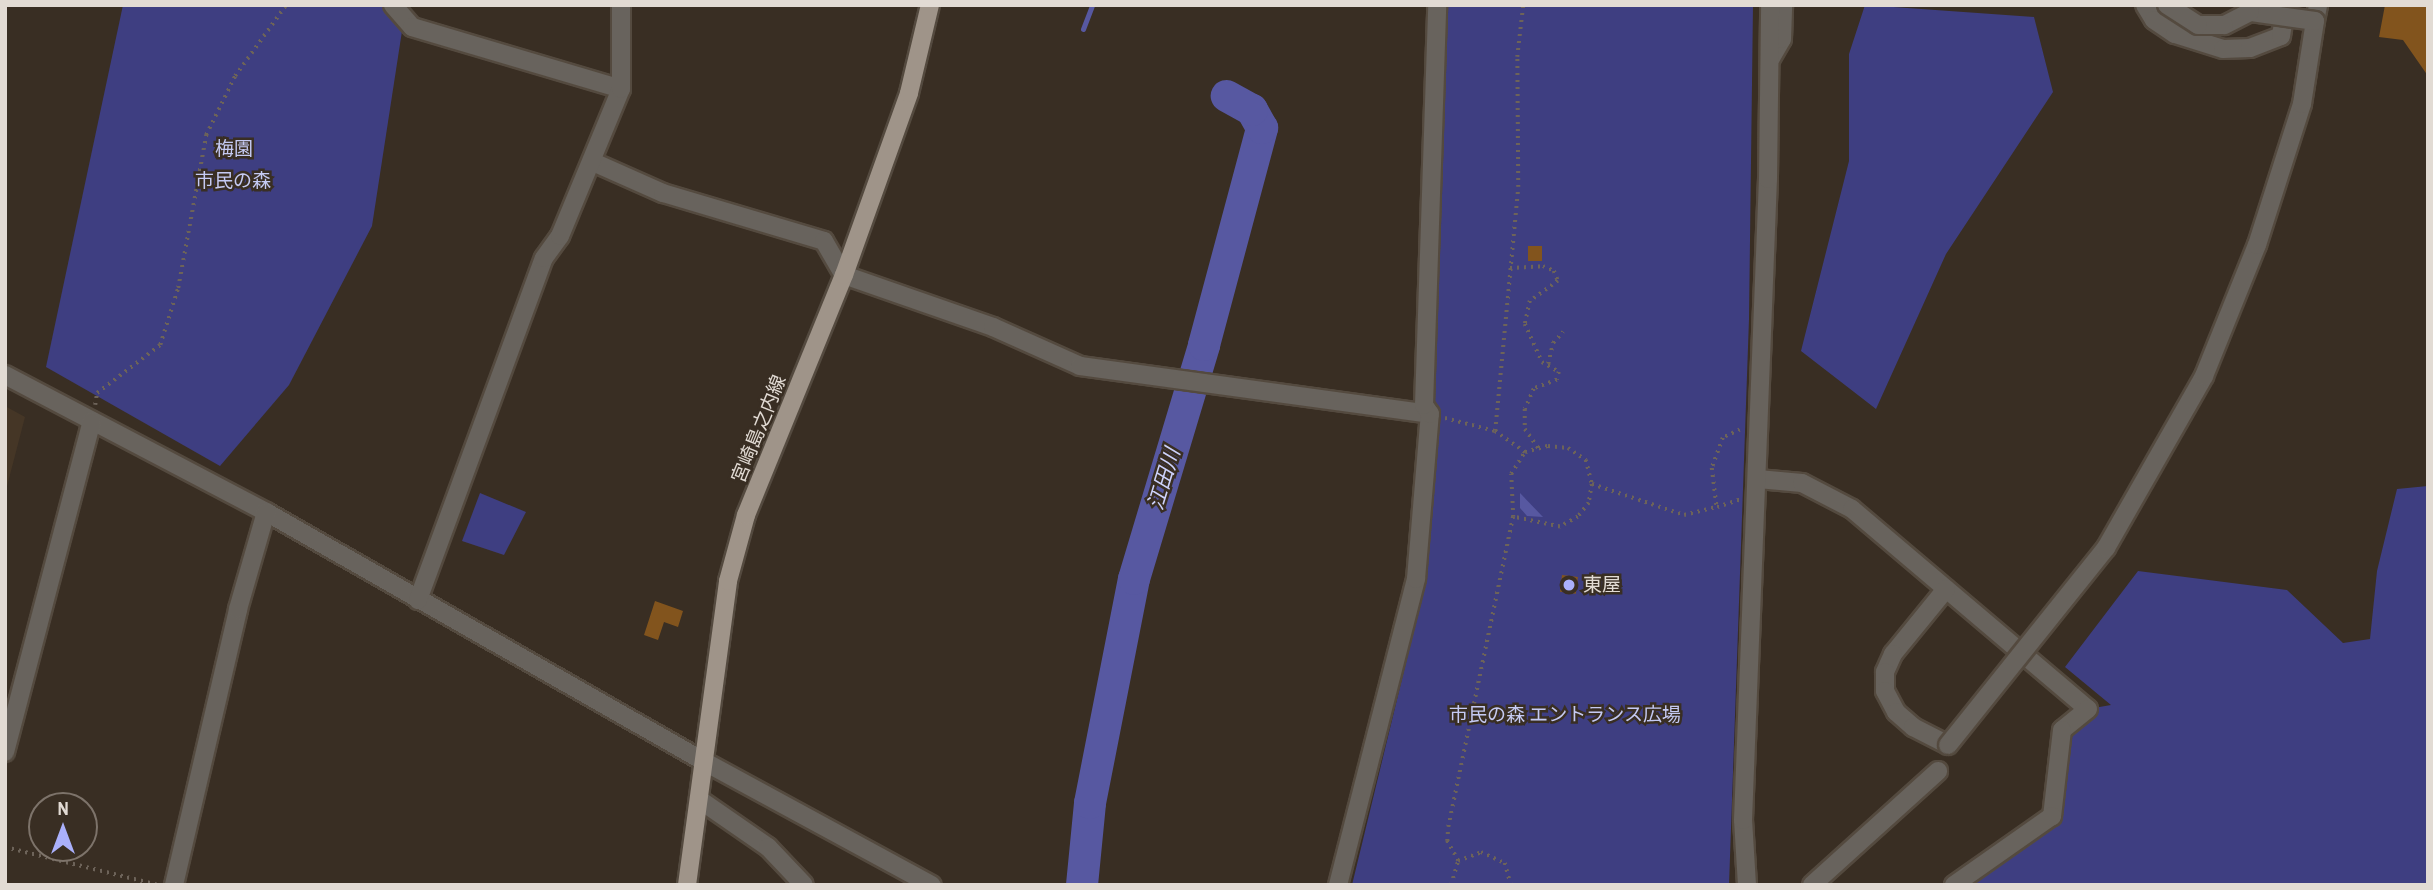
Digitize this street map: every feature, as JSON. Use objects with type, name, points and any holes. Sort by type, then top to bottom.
[{"type":"main road","name":"宮崎島之内線","points":[[687,885],[729,581],[747,515],[844,275],[909,93],[930,5]]},
{"type":"street","points":[[393,5],[412,27],[621,89]]},
{"type":"street","points":[[418,600],[544,258],[560,236],[593,162],[621,89],[621,5]]},
{"type":"street","points":[[1338,885],[1416,579],[1430,414],[1424,405],[1437,5]]},
{"type":"street","points":[[1747,885],[1743,820],[1758,479],[1769,5]]},
{"type":"street","points":[[1769,61],[1782,39],[1783,5]]},
{"type":"street","points":[[2145,5],[2154,20],[2175,34],[2223,49],[2250,48],[2281,36],[2286,5]]},
{"type":"street","points":[[1946,589],[1893,654],[1885,673],[1885,691],[1896,712],[1913,727],[1948,745],[2106,548],[2204,376],[2258,245],[2294,130],[2317,13],[2250,12],[2224,25],[2198,25],[2167,5]]},
{"type":"street","points":[[593,162],[663,193],[824,241],[844,275],[993,327],[1080,366],[1219,389],[1430,414]]},
{"type":"street","points":[[5,375],[266,512],[705,762],[932,885]]},
{"type":"street","points":[[5,751],[92,421]]},
{"type":"street","points":[[1758,479],[1802,483],[1829,494],[2088,709],[2062,730],[2052,816],[1954,885]]},
{"type":"street","points":[[174,885],[238,609],[266,512]]},
{"type":"street","points":[[1812,885],[1938,771]]},
{"type":"street","points":[[700,800],[768,847],[804,885]]},
{"type":"path","points":[[92,421],[97,393],[160,345],[178,288],[206,135],[235,76],[286,5]]},
{"type":"path","points":[[1495,431],[1518,187],[1517,57],[1523,5]]},
{"type":"path","points":[[1510,268],[1554,271],[1558,281],[1530,301],[1525,324],[1532,348],[1559,372],[1558,380],[1534,389],[1525,409],[1525,429],[1539,449]]},
{"type":"path","points":[[1548,364],[1553,343],[1563,332]]},
{"type":"path","points":[[1430,414],[1495,431],[1525,452]]},
{"type":"path","points":[[1717,507],[1712,468],[1723,438],[1742,429]]},
{"type":"path","points":[[1458,861],[1447,841],[1448,827],[1513,517],[1511,474],[1525,452],[1539,449],[1568,448],[1586,460],[1592,484],[1589,503],[1578,517],[1560,527],[1513,517]]},
{"type":"path","points":[[1592,484],[1684,515],[1741,499]]},
{"type":"path","points":[[5,847],[159,885]]},
{"type":"path","points":[[1451,885],[1458,861],[1474,852],[1498,858],[1510,871],[1511,885]]},
{"type":"shaded area","points":[[5,406],[25,417],[5,494]]},
{"type":"shaded area","points":[[1520,493],[1543,517],[1527,516],[1520,508]]},
{"type":"green space","name":"市民の森","points":[[123,5],[406,5],[372,226],[289,385],[220,466],[46,367]]},
{"type":"green space","name":"市民の森 エントランス広場","points":[[1437,5],[1753,5],[1749,319],[1729,885],[1352,885],[1426,580]]},
{"type":"green space","points":[[1865,5],[2034,17],[2053,92],[1946,254],[1876,409],[1801,351],[1849,161],[1849,54]]},
{"type":"green space","points":[[2428,486],[2428,885],[1954,885],[2052,815],[2062,730],[2088,709],[2111,705],[2065,667],[2138,571],[2287,590],[2343,643],[2370,639],[2377,571],[2397,489]]},
{"type":"green space","points":[[480,493],[526,512],[504,555],[462,541]]},
{"type":"building","points":[[2385,5],[2428,5],[2428,76],[2403,40],[2379,37]]},
{"type":"building","points":[[1528,246],[1542,246],[1542,261],[1528,261]]},
{"type":"building","name":"東屋","points":[[1562,575],[1578,577],[1576,594],[1560,592]]},
{"type":"building","points":[[655,601],[683,611],[678,627],[664,622],[658,640],[644,635]]},
{"type":"waterway","points":[[1083,29],[1092,5]]},
{"type":"waterway","name":"江田川","points":[[1082,885],[1090,803],[1134,579],[1204,345],[1262,128],[1252,110],[1227,96]]},
{"type":"place","name":"東屋","points":[[1569,585]]},
{"type":"park label","name":"梅園","points":[[234,149]]}]
